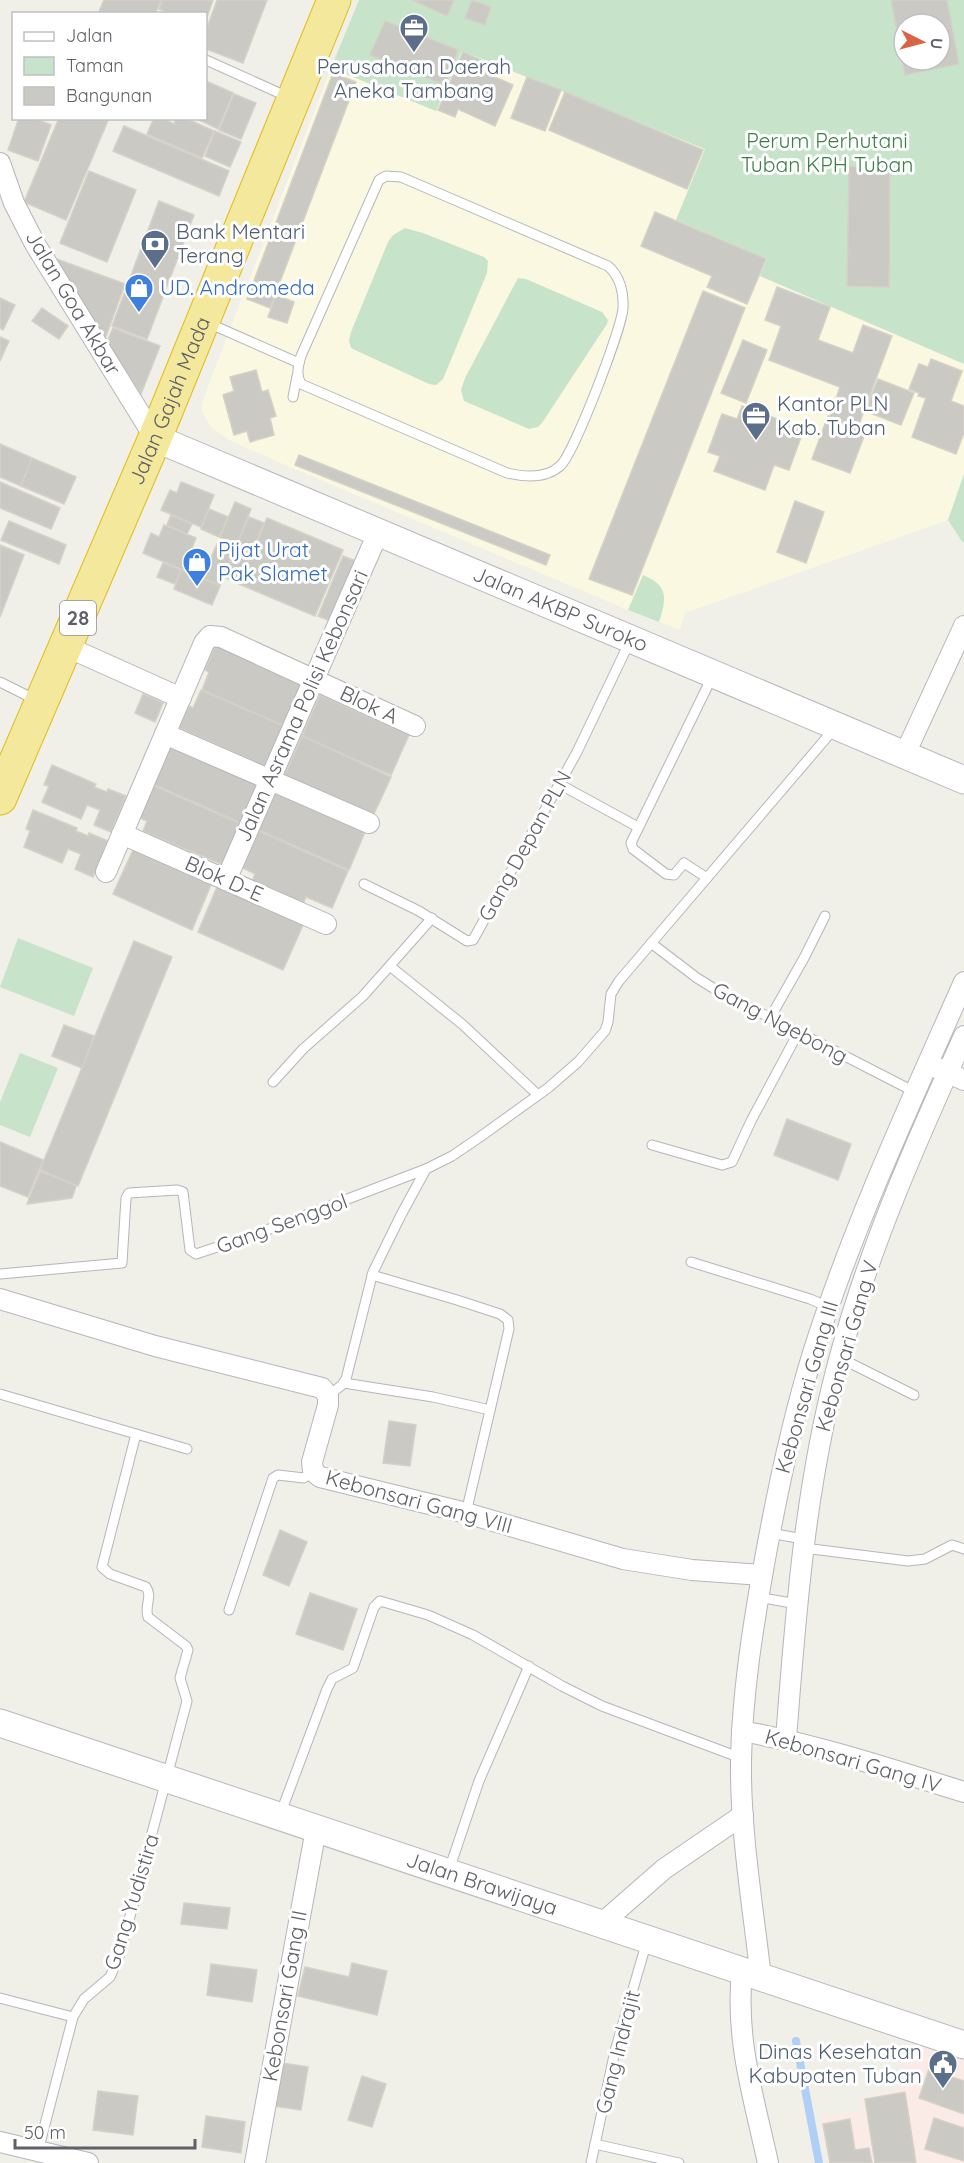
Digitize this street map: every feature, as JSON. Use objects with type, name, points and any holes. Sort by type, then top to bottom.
[{"type":"highway","name":"Jalan Gajah Mada","points":[[4,778],[41,702],[155,438],[334,0]]},
{"type":"main road","name":"Jalan AKBP Suroko","points":[[155,438],[964,780]]},
{"type":"main road","name":"Jalan Brawijaya","points":[[0,1723],[964,2045]]},
{"type":"street","name":"Jalan Goa Akbar","points":[[0,163],[7,201],[155,438]]},
{"type":"street","name":"Jalan Asrama Polisi Kebonsari","points":[[226,880],[378,533]]},
{"type":"street","points":[[904,756],[964,626]]},
{"type":"street","name":"Blok A","points":[[181,698],[206,640],[212,636],[224,638],[415,726]]},
{"type":"street","points":[[65,646],[181,698],[106,872]]},
{"type":"street","points":[[165,734],[369,823]]},
{"type":"street","name":"Blok D-E","points":[[122,834],[326,924]]},
{"type":"street","name":"Kebonsari Gang III","points":[[768,2163],[743,2049],[740,2014],[751,1975],[743,1815],[742,1731],[758,1597],[797,1412],[832,1348],[830,1307],[873,1192],[964,982]]},
{"type":"street","name":"Kebonsari Gang V","points":[[786,1739],[803,1543],[822,1430],[832,1348],[876,1243],[956,1076],[964,1036]]},
{"type":"street","points":[[928,1064],[956,1076]]},
{"type":"street","points":[[0,1299],[155,1346],[317,1385],[328,1396]]},
{"type":"street","name":"Kebonsari Gang VIII","points":[[328,1396],[328,1405],[312,1462],[314,1472],[327,1479],[466,1513],[622,1559],[692,1570],[762,1575]]},
{"type":"street","name":"Kebonsari Gang IV","points":[[742,1731],[786,1739],[844,1754],[964,1792]]},
{"type":"street","points":[[600,1925],[673,1863],[743,1815]]},
{"type":"street","name":"Kebonsari Gang II","points":[[255,2163],[315,1829]]},
{"type":"street","points":[[0,2142],[65,2160],[88,2163]]},
{"type":"lane","points":[[207,60],[293,100]]},
{"type":"lane","points":[[293,397],[298,367],[379,180],[386,176],[401,177],[608,266],[615,272],[623,296],[620,327],[572,449],[559,468],[550,473],[534,476],[507,473],[308,388],[301,384],[298,378],[298,367]]},
{"type":"lane","points":[[203,321],[298,367]]},
{"type":"lane","name":"Gang Depan PLN","points":[[364,884],[432,918],[464,939],[473,940],[559,784],[631,640]]},
{"type":"lane","points":[[706,878],[684,863],[674,875],[666,874],[632,847],[632,841],[713,675]]},
{"type":"lane","points":[[0,682],[41,702]]},
{"type":"lane","points":[[328,1396],[344,1383],[372,1275],[426,1169],[452,1156],[538,1095],[578,1062],[602,1037],[608,1022],[611,993],[619,981],[836,727]]},
{"type":"lane","points":[[559,784],[638,826]]},
{"type":"lane","points":[[770,1018],[825,916]]},
{"type":"lane","points":[[273,1082],[303,1048],[363,996],[432,918]]},
{"type":"lane","name":"Gang Ngebong","points":[[651,943],[697,978],[798,1033],[915,1092]]},
{"type":"lane","points":[[391,967],[462,1024],[538,1095]]},
{"type":"lane","points":[[652,1145],[722,1165],[732,1162],[798,1033]]},
{"type":"lane","name":"Gang Senggol","points":[[0,1274],[122,1263],[126,1196],[129,1193],[177,1190],[183,1192],[190,1250],[196,1254],[259,1233],[426,1169]]},
{"type":"lane","points":[[691,1262],[830,1307]]},
{"type":"lane","points":[[372,1275],[457,1300],[506,1317],[509,1322],[466,1513]]},
{"type":"lane","points":[[832,1348],[914,1395]]},
{"type":"lane","points":[[344,1383],[433,1397],[490,1410]]},
{"type":"lane","points":[[0,1394],[187,1449]]},
{"type":"lane","name":"Gang Yudistira","points":[[38,2151],[73,2018],[84,1999],[106,1981],[116,1965],[135,1905],[187,1701],[180,1678],[187,1648],[182,1641],[148,1617],[146,1611],[149,1594],[146,1587],[110,1574],[102,1567],[136,1434]]},
{"type":"lane","points":[[229,1610],[273,1478],[278,1474],[304,1478],[314,1472]]},
{"type":"lane","points":[[770,1533],[803,1543],[908,1561],[925,1559],[952,1545],[964,1549]]},
{"type":"lane","points":[[758,1597],[796,1604]]},
{"type":"lane","points":[[279,1817],[327,1689],[333,1679],[353,1668],[374,1607],[378,1602],[385,1601],[445,1622],[488,1642],[602,1707],[741,1758]]},
{"type":"lane","points":[[448,1874],[479,1781],[530,1666]]},
{"type":"lane","name":"Gang Indrajit","points":[[591,2163],[615,2051],[647,1941]]},
{"type":"lane","points":[[0,1998],[73,2018]]},
{"type":"lane","points":[[596,2145],[676,2163]]},
{"type":"shaded area","points":[[462,51],[705,149],[676,220],[767,259],[761,277],[964,364],[964,474],[948,520],[685,613],[680,630],[292,468],[229,440],[211,427],[202,412],[208,386],[331,68],[436,111]]},
{"type":"shaded area","points":[[910,2044],[964,2061],[964,2163],[828,2163],[820,2117],[863,2110],[861,2097],[898,2090]]},
{"type":"green space","name":"Perum Perhutani Tuban KPH Tuban","points":[[359,0],[964,0],[964,364],[760,276],[767,259],[676,220],[705,149],[462,51],[436,111],[331,68]]},
{"type":"green space","points":[[405,228],[484,257],[488,261],[487,273],[443,379],[436,385],[429,384],[351,348],[349,341],[388,242],[393,235]]},
{"type":"green space","points":[[518,278],[526,279],[602,312],[608,320],[542,423],[538,427],[529,429],[464,401],[461,390],[465,378]]},
{"type":"green space","points":[[964,474],[964,541],[963,543],[948,520]]},
{"type":"green space","points":[[643,575],[657,583],[663,593],[664,599],[659,622],[628,610]]},
{"type":"green space","points":[[18,938],[93,968],[74,1016],[0,987]]},
{"type":"green space","points":[[20,1053],[58,1068],[30,1137],[0,1125],[0,1102]]},
{"type":"building","points":[[104,0],[161,0],[156,12],[99,12]]},
{"type":"building","points":[[162,0],[213,0],[207,17],[207,12],[166,12],[159,9]]},
{"type":"building","points":[[217,0],[267,0],[243,63],[207,49],[207,28]]},
{"type":"building","points":[[412,0],[454,0],[447,16]]},
{"type":"building","points":[[472,0],[491,7],[485,25],[465,18]]},
{"type":"building","points":[[891,0],[947,0],[949,12],[893,12]]},
{"type":"building","name":"Perusahaan Daerah Aneka Tambang","points":[[385,21],[458,50],[445,85],[370,55]]},
{"type":"building","points":[[952,27],[959,64],[952,65]]},
{"type":"building","points":[[463,52],[485,62],[481,71],[513,85],[495,126],[458,109],[455,117],[438,110]]},
{"type":"building","points":[[904,72],[920,72],[905,75]]},
{"type":"building","points":[[333,73],[356,82],[270,308],[247,299]]},
{"type":"building","points":[[527,77],[561,90],[545,131],[511,118]]},
{"type":"building","points":[[207,81],[233,93],[218,129],[199,120],[207,120]]},
{"type":"building","points":[[565,92],[703,150],[687,189],[549,130]]},
{"type":"building","points":[[234,94],[256,103],[241,139],[219,130]]},
{"type":"building","points":[[18,120],[39,120],[51,125],[38,161],[8,150]]},
{"type":"building","points":[[58,120],[108,120],[66,220],[24,202]]},
{"type":"building","points":[[153,120],[167,120],[174,124],[175,120],[189,120],[214,131],[202,158],[147,134]]},
{"type":"building","points":[[124,126],[229,171],[219,196],[113,151]]},
{"type":"building","points":[[215,131],[241,142],[230,167],[205,156]]},
{"type":"building","points":[[849,166],[890,167],[889,287],[847,286]]},
{"type":"building","points":[[89,171],[136,190],[107,262],[60,243]]},
{"type":"building","points":[[159,201],[194,215],[147,339],[112,326]]},
{"type":"building","points":[[655,212],[766,259],[747,304],[707,287],[712,276],[641,246]]},
{"type":"building","points":[[54,258],[125,284],[105,339]]},
{"type":"building","points":[[777,287],[830,307],[818,340],[853,353],[863,325],[892,336],[858,427],[830,416],[840,387],[769,360],[781,326],[765,320]]},
{"type":"building","points":[[703,291],[745,308],[632,595],[589,579]]},
{"type":"building","points":[[276,295],[294,302],[287,323],[268,317]]},
{"type":"building","points":[[0,298],[15,305],[3,330],[0,328]]},
{"type":"building","points":[[42,308],[68,326],[59,339],[32,321]]},
{"type":"building","points":[[113,328],[160,346],[141,394],[107,342]]},
{"type":"building","points":[[0,337],[9,341],[0,361]]},
{"type":"building","points":[[743,340],[767,350],[746,403],[721,393]]},
{"type":"building","points":[[931,359],[962,371],[951,401],[964,406],[964,433],[956,454],[912,437],[926,398],[918,396],[919,393],[909,389],[919,364],[928,367]]},
{"type":"building","points":[[256,370],[262,392],[268,390],[276,416],[270,418],[274,435],[250,442],[247,431],[234,435],[223,395],[234,391],[230,377]]},
{"type":"building","points":[[878,379],[914,393],[901,425],[865,411]]},
{"type":"building","name":"Kantor PLN Kab. Tuban","points":[[742,406],[804,429],[789,470],[774,465],[765,490],[714,471],[720,456],[708,452],[722,414],[737,419]]},
{"type":"building","points":[[828,416],[866,431],[850,473],[812,459]]},
{"type":"building","points":[[0,444],[32,458],[21,486],[0,477]]},
{"type":"building","points":[[299,455],[550,555],[546,565],[295,465]]},
{"type":"building","points":[[32,458],[76,477],[64,504],[21,486]]},
{"type":"building","points":[[0,482],[60,508],[51,529],[0,508]]},
{"type":"building","points":[[181,482],[214,495],[201,527],[161,510],[170,490],[177,493]]},
{"type":"building","points":[[795,501],[824,512],[806,563],[777,552]]},
{"type":"building","points":[[235,502],[251,509],[237,544],[220,537]]},
{"type":"building","points":[[209,509],[228,517],[219,537],[201,529]]},
{"type":"building","points":[[171,515],[192,524],[187,534],[167,525]]},
{"type":"building","points":[[249,517],[264,523],[239,583],[224,577]]},
{"type":"building","points":[[267,518],[343,550],[315,616],[239,584]]},
{"type":"building","points":[[9,521],[66,545],[59,564],[1,540]]},
{"type":"building","points":[[164,525],[196,538],[183,570],[143,553],[151,533],[159,537]]},
{"type":"building","points":[[217,544],[234,551],[220,585],[202,578]]},
{"type":"building","points":[[0,545],[24,555],[0,617]]},
{"type":"building","points":[[343,556],[358,562],[333,622],[318,616]]},
{"type":"building","points":[[163,563],[181,570],[175,584],[157,577]]},
{"type":"building","name":"Pijat Urat Pak Slamet","points":[[181,570],[220,586],[212,605],[174,589]]},
{"type":"building","points":[[216,644],[303,682],[284,726],[202,690],[209,672],[205,670]]},
{"type":"building","points":[[201,690],[284,726],[266,767],[179,728],[189,706],[193,708]]},
{"type":"building","points":[[143,694],[163,703],[155,722],[135,713]]},
{"type":"building","points":[[320,695],[409,735],[391,775],[302,736]]},
{"type":"building","points":[[302,736],[391,777],[373,816],[284,777]]},
{"type":"building","points":[[170,746],[258,785],[241,823],[153,784]]},
{"type":"building","points":[[52,765],[96,784],[94,787],[107,792],[108,789],[126,796],[111,832],[94,825],[100,810],[87,805],[81,819],[42,802],[49,786],[44,785]]},
{"type":"building","points":[[152,785],[241,824],[223,865],[143,831],[147,821],[138,817]]},
{"type":"building","points":[[276,793],[365,832],[349,870],[259,830]]},
{"type":"building","points":[[33,810],[77,828],[76,831],[88,836],[89,833],[108,841],[93,877],[75,869],[81,854],[68,849],[62,863],[24,847],[30,831],[26,829]]},
{"type":"building","points":[[259,831],[348,871],[332,908],[306,897],[303,904],[252,882],[255,874],[243,868]]},
{"type":"building","points":[[133,850],[211,885],[192,930],[113,894]]},
{"type":"building","points":[[217,887],[303,925],[283,970],[198,932]]},
{"type":"building","points":[[134,941],[172,957],[78,1186],[40,1170]]},
{"type":"building","points":[[64,1025],[94,1036],[82,1068],[52,1056]]},
{"type":"building","points":[[787,1119],[851,1144],[838,1180],[774,1155]]},
{"type":"building","points":[[0,1142],[43,1160],[28,1197],[0,1186]]},
{"type":"building","points":[[40,1171],[76,1186],[72,1198],[27,1204]]},
{"type":"building","points":[[389,1421],[416,1425],[410,1466],[383,1463]]},
{"type":"building","points":[[280,1530],[307,1542],[289,1586],[263,1575]]},
{"type":"building","points":[[310,1593],[357,1609],[343,1650],[296,1634]]},
{"type":"building","points":[[184,1903],[230,1908],[227,1929],[181,1924]]},
{"type":"building","points":[[352,1963],[387,1971],[377,2015],[298,1996],[305,1967],[349,1977]]},
{"type":"building","points":[[211,1964],[257,1970],[252,2002],[207,1995]]},
{"type":"building","points":[[282,2063],[308,2067],[301,2110],[274,2106]]},
{"type":"building","name":"Dinas Kesehatan Kabupaten Tuban","points":[[929,2069],[964,2081],[964,2114],[919,2098]]},
{"type":"building","points":[[362,2076],[386,2084],[372,2127],[348,2120]]},
{"type":"building","points":[[98,2091],[138,2096],[133,2135],[93,2130]]},
{"type":"building","points":[[905,2092],[916,2163],[875,2163],[865,2099]]},
{"type":"building","points":[[206,2116],[245,2122],[241,2153],[202,2147]]},
{"type":"building","points":[[934,2118],[964,2128],[964,2161],[925,2149]]},
{"type":"building","points":[[850,2119],[855,2150],[869,2148],[872,2163],[830,2163],[823,2124]]},
{"type":"waterway","points":[[796,2041],[819,2163]]},
{"type":"place","name":"Perusahaan Daerah Aneka Tambang","points":[[414,54]]},
{"type":"place","name":"Bank Mentari Terang","points":[[155,270]]},
{"type":"place","name":"UD. Andromeda","points":[[139,314]]},
{"type":"place","name":"Kantor PLN Kab. Tuban","points":[[756,442]]},
{"type":"place","name":"Pijat Urat Pak Slamet","points":[[197,588]]},
{"type":"place","name":"Dinas Kesehatan Kabupaten Tuban","points":[[943,2090]]}]
